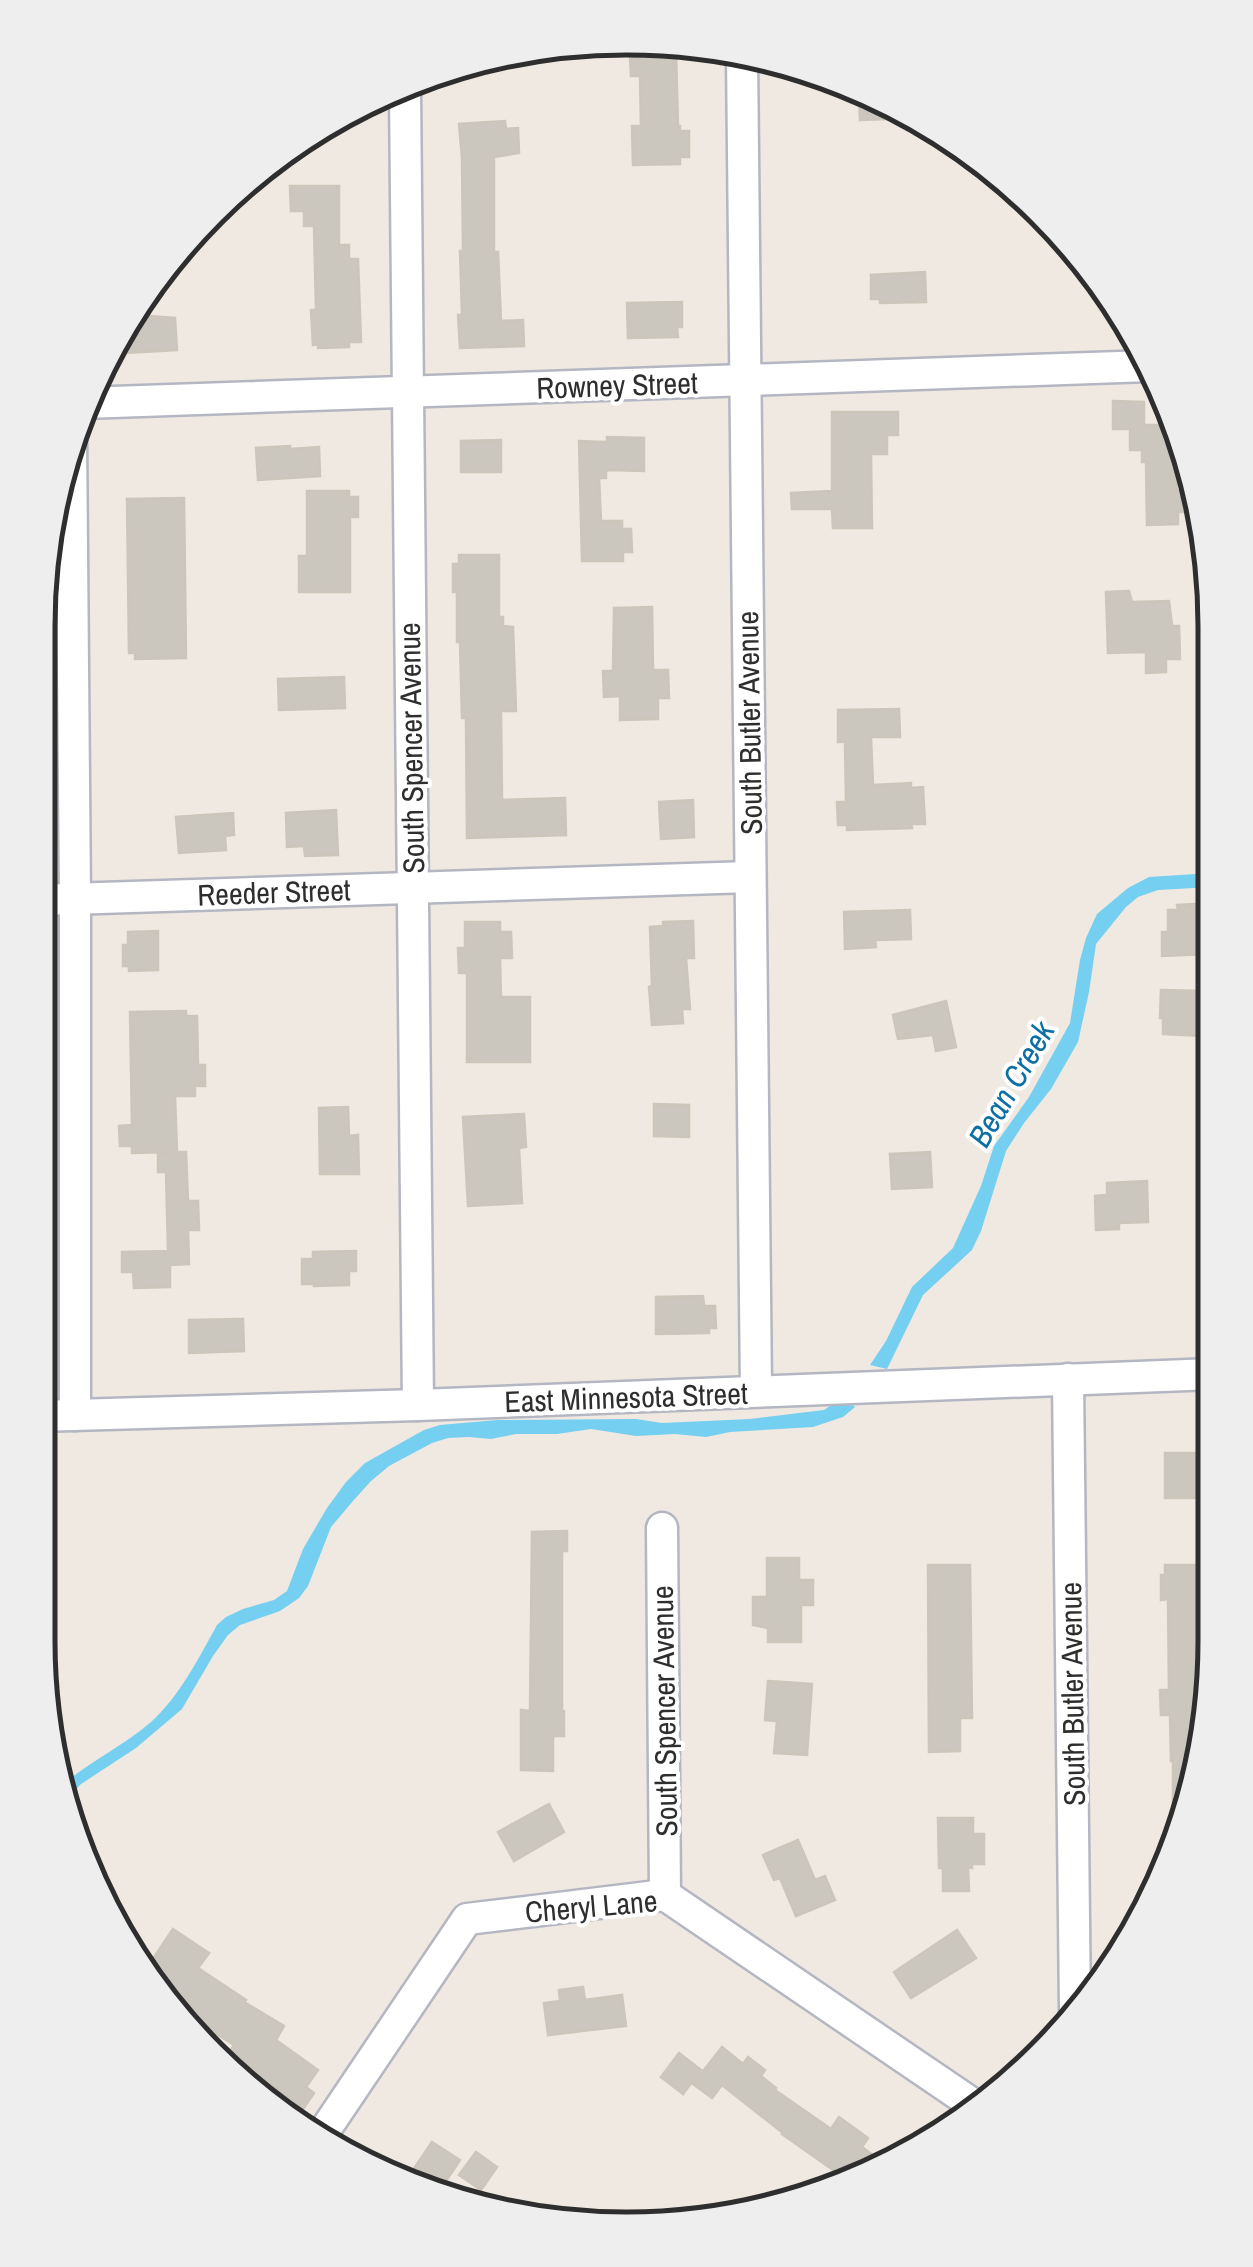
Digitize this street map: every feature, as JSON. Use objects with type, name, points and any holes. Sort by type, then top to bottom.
[{"type":"street","name":"South Butler Avenue","points":[[742,67],[756,1391]]},
{"type":"street","name":"South Spencer Avenue","points":[[404,101],[418,1405]]},
{"type":"street","name":"Rowney Street","points":[[101,402],[1135,367]]},
{"type":"street","points":[[71,494],[74,1415]]},
{"type":"street","name":"Reeder Street","points":[[55,900],[750,877]]},
{"type":"street","name":"East Minnesota Street","points":[[55,1416],[1198,1375]]},
{"type":"street","name":"South Butler Avenue","points":[[1068,1379],[1075,1994]]},
{"type":"street","name":"South Spencer Avenue","points":[[662,1528],[665,1895]]},
{"type":"street","name":"Cheryl Lane","points":[[327,2127],[466,1920],[665,1895],[967,2099]]},
{"type":"water","points":[[1198,874],[1198,888],[1158,890],[1138,897],[1096,944],[1078,1042],[1051,1089],[1006,1151],[972,1250],[923,1295],[887,1369],[870,1365],[912,1287],[953,1248],[994,1146],[1029,1097],[1070,1023],[1080,960],[1097,914],[1128,888],[1149,877]]},
{"type":"water","points":[[843,1397],[855,1407],[843,1417],[813,1427],[706,1437],[636,1436],[591,1429],[491,1439],[448,1438],[432,1443],[389,1466],[353,1501],[331,1527],[308,1586],[299,1598],[280,1611],[240,1625],[228,1635],[182,1709],[136,1748],[75,1791],[72,1778],[140,1731],[171,1701],[217,1625],[226,1617],[274,1600],[287,1591],[303,1549],[346,1482],[365,1463],[424,1430],[497,1420],[636,1419],[662,1423],[750,1419],[824,1410]]},
{"type":"building","points":[[630,57],[676,57],[678,126],[680,131],[689,131],[689,157],[680,157],[680,164],[633,165],[632,126],[641,126],[640,76],[631,76]]},
{"type":"building","points":[[859,105],[888,119],[860,120]]},
{"type":"building","points":[[505,121],[506,129],[518,128],[519,153],[494,157],[494,252],[498,252],[501,321],[523,320],[524,346],[460,348],[458,315],[462,315],[463,251],[459,124]]},
{"type":"building","points":[[290,186],[339,186],[339,245],[349,245],[349,259],[358,259],[361,342],[349,342],[349,347],[313,345],[314,226],[304,226],[304,211],[291,211]]},
{"type":"building","points":[[925,272],[926,302],[880,303],[880,299],[871,299],[871,275]]},
{"type":"building","points":[[682,302],[678,337],[628,338],[627,303]]},
{"type":"building","points":[[149,312],[149,316],[175,318],[177,350],[126,353]]},
{"type":"building","points":[[1113,401],[1144,402],[1144,425],[1161,425],[1177,472],[1177,491],[1182,490],[1186,512],[1178,512],[1178,524],[1147,525],[1146,462],[1142,462],[1142,450],[1130,450],[1130,429],[1113,429]]},
{"type":"building","points":[[832,412],[898,412],[898,435],[887,435],[887,454],[871,454],[872,528],[833,528],[832,509],[792,509],[791,493],[832,491]]},
{"type":"building","points":[[607,437],[644,438],[644,471],[606,470],[606,478],[599,478],[601,521],[622,521],[622,529],[631,529],[632,552],[623,552],[623,561],[582,561],[579,441],[607,442]]},
{"type":"building","points":[[501,440],[501,472],[461,472],[461,441]]},
{"type":"building","points":[[319,447],[320,476],[258,480],[256,448]]},
{"type":"building","points":[[307,491],[349,491],[349,497],[358,497],[358,517],[350,517],[350,592],[299,592],[299,556],[307,556]]},
{"type":"building","points":[[184,498],[186,658],[135,659],[135,653],[129,653],[127,499]]},
{"type":"building","points":[[459,555],[499,555],[499,617],[503,617],[503,626],[513,627],[516,711],[501,711],[502,800],[565,798],[566,835],[467,838],[466,718],[462,718],[457,592],[453,592],[453,564],[459,564]]},
{"type":"building","points":[[1129,591],[1132,602],[1169,601],[1172,626],[1179,626],[1180,659],[1166,659],[1166,672],[1146,673],[1146,652],[1108,653],[1106,592]]},
{"type":"building","points":[[652,607],[653,670],[668,670],[669,698],[658,698],[658,719],[620,720],[620,696],[604,697],[603,671],[613,671],[614,608]]},
{"type":"building","points":[[344,677],[345,708],[279,710],[278,679]]},
{"type":"building","points":[[899,709],[900,737],[871,737],[873,785],[911,783],[911,788],[923,787],[925,824],[847,830],[847,825],[838,825],[837,802],[846,802],[845,742],[838,742],[838,710]]},
{"type":"building","points":[[693,800],[694,837],[661,839],[659,802]]},
{"type":"building","points":[[336,810],[338,855],[305,856],[304,846],[287,847],[286,813]]},
{"type":"building","points":[[233,813],[234,835],[225,836],[226,850],[179,853],[176,817]]},
{"type":"building","points":[[1198,904],[1198,954],[1162,956],[1162,932],[1168,932],[1168,910],[1178,910],[1177,905]]},
{"type":"building","points":[[910,910],[911,939],[875,940],[876,947],[845,949],[844,912]]},
{"type":"building","points":[[693,921],[694,958],[686,958],[690,1009],[682,1009],[683,1023],[652,1025],[650,927],[663,926],[663,922]]},
{"type":"building","points":[[465,922],[500,922],[500,932],[511,932],[512,958],[500,958],[501,997],[530,997],[530,1062],[467,1062],[467,973],[459,973],[458,948],[465,948]]},
{"type":"building","points":[[158,931],[158,970],[129,971],[129,966],[123,966],[123,945],[128,945],[128,932]]},
{"type":"building","points":[[1161,990],[1198,991],[1198,1036],[1163,1034]]},
{"type":"building","points":[[946,1001],[956,1047],[936,1051],[933,1035],[898,1039],[893,1015]]},
{"type":"building","points":[[186,1011],[186,1016],[197,1016],[198,1065],[205,1065],[205,1086],[195,1086],[195,1096],[175,1096],[177,1152],[186,1152],[188,1201],[198,1201],[199,1230],[188,1230],[189,1264],[170,1265],[170,1287],[134,1288],[133,1272],[122,1272],[122,1252],[168,1251],[166,1172],[158,1172],[158,1153],[173,1152],[132,1153],[132,1146],[120,1146],[119,1126],[132,1125],[130,1012]]},
{"type":"building","points":[[654,1104],[689,1105],[689,1137],[654,1136]]},
{"type":"building","points":[[348,1107],[349,1136],[358,1135],[359,1174],[320,1174],[319,1108]]},
{"type":"building","points":[[524,1114],[526,1147],[519,1148],[522,1203],[468,1206],[463,1117]]},
{"type":"building","points":[[930,1152],[932,1187],[892,1189],[890,1154]]},
{"type":"building","points":[[1147,1181],[1148,1222],[1119,1223],[1119,1229],[1096,1230],[1095,1196],[1107,1195],[1107,1183]]},
{"type":"building","points":[[356,1251],[356,1271],[349,1271],[349,1285],[302,1284],[302,1259],[313,1259],[313,1252]]},
{"type":"building","points":[[703,1296],[704,1306],[715,1306],[716,1328],[709,1328],[709,1333],[656,1334],[656,1297]]},
{"type":"building","points":[[243,1319],[244,1351],[189,1353],[189,1320]]},
{"type":"building","points":[[1165,1453],[1196,1453],[1196,1498],[1165,1498]]},
{"type":"building","points":[[567,1531],[567,1551],[562,1551],[564,1736],[553,1736],[553,1771],[521,1770],[521,1710],[530,1711],[532,1532]]},
{"type":"building","points":[[767,1558],[799,1558],[799,1580],[813,1580],[813,1605],[801,1605],[801,1642],[768,1642],[768,1628],[753,1625],[753,1597],[767,1597]]},
{"type":"building","points":[[928,1565],[970,1565],[972,1718],[960,1718],[960,1751],[929,1752]]},
{"type":"building","points":[[1165,1565],[1198,1565],[1197,1678],[1187,1752],[1173,1808],[1170,1715],[1161,1715],[1160,1690],[1169,1690],[1168,1599],[1161,1600],[1161,1575],[1165,1575]]},
{"type":"building","points":[[768,1681],[812,1684],[807,1755],[774,1753],[777,1721],[765,1720]]},
{"type":"building","points":[[549,1804],[564,1832],[514,1861],[498,1832]]},
{"type":"building","points":[[938,1818],[973,1818],[973,1834],[984,1834],[984,1864],[968,1867],[969,1891],[943,1891]]},
{"type":"building","points":[[798,1840],[815,1880],[825,1876],[835,1900],[796,1916],[780,1878],[774,1880],[763,1855]]},
{"type":"building","points":[[173,1929],[209,1953],[198,1968],[284,2026],[276,2040],[318,2070],[306,2087],[314,2093],[302,2111],[230,2052],[234,2045],[206,2027],[152,1960]]},
{"type":"building","points":[[957,1930],[976,1958],[911,1998],[894,1972]]},
{"type":"building","points":[[583,1987],[585,2000],[622,1995],[626,2026],[548,2035],[544,2003],[560,2001],[559,1990]]},
{"type":"building","points":[[722,2047],[743,2064],[748,2057],[765,2070],[761,2076],[775,2090],[831,2129],[839,2117],[868,2138],[862,2147],[873,2156],[836,2172],[722,2085],[712,2098],[693,2084]]},
{"type":"building","points":[[679,2053],[701,2070],[683,2094],[661,2077]]},
{"type":"building","points":[[432,2142],[460,2160],[445,2183],[413,2170]]},
{"type":"building","points":[[476,2152],[497,2167],[481,2190],[459,2175]]},
{"type":"water label","name":"Bean Creek","points":[[1011,1084]]}]
